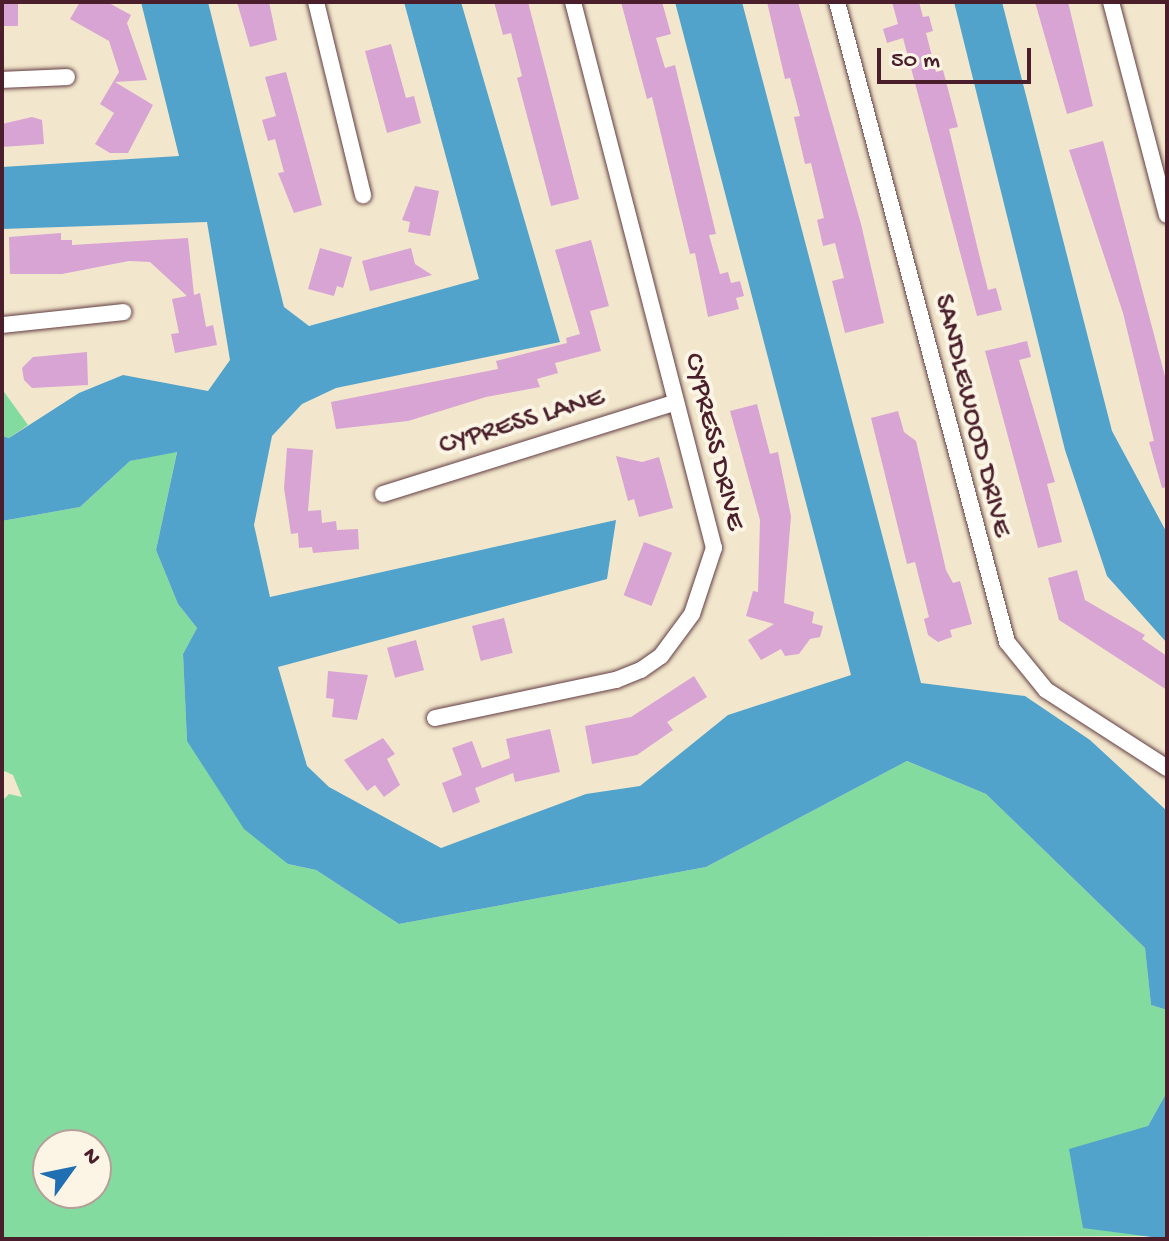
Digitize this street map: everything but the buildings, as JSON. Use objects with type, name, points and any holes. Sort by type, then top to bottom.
[{"type":"street","points":[[316,2],[363,195]]},
{"type":"street","name":"CYPRESS DRIVE","points":[[435,718],[616,680],[661,656],[678,637],[706,581],[714,548],[573,2]]},
{"type":"street","name":"SANDLEWOOD DRIVE","points":[[837,2],[1007,642],[1046,690],[1167,768]]},
{"type":"street","points":[[1111,2],[1167,215]]},
{"type":"street","points":[[2,80],[67,77]]},
{"type":"street","points":[[2,325],[123,312]]},
{"type":"street","name":"CYPRESS LANE","points":[[383,494],[676,402]]},
{"type":"green space","points":[[2,389],[28,425],[9,438],[2,436]]},
{"type":"green space","points":[[177,451],[156,550],[178,604],[197,628],[183,654],[187,741],[288,864],[316,870],[399,924],[706,867],[907,761],[986,794],[1145,948],[1151,1005],[1167,1010],[1167,1092],[1148,1126],[1150,1236],[2,1239],[2,801],[9,794],[22,797],[13,775],[2,770],[2,521],[80,507],[130,461]]},
{"type":"water","points":[[141,2],[208,2],[284,307],[309,326],[479,279],[404,2],[461,2],[560,342],[336,388],[302,404],[272,436],[254,525],[270,597],[616,520],[607,579],[278,667],[307,766],[329,787],[441,848],[586,794],[640,786],[728,715],[851,675],[675,2],[742,2],[921,683],[1025,696],[1090,740],[1167,811],[1167,1010],[1151,1005],[1145,948],[986,794],[907,761],[706,867],[399,924],[316,870],[288,864],[244,829],[187,741],[183,654],[197,628],[178,604],[156,550],[177,452],[130,461],[80,507],[2,521],[2,436],[9,438],[79,393],[123,375],[208,391],[230,360],[207,222],[2,229],[2,167],[179,156]]},
{"type":"water","points":[[954,2],[1002,2],[1112,431],[1167,533],[1167,643],[1107,576],[1065,450]]},
{"type":"water","points":[[1167,1092],[1167,1239],[1083,1228],[1069,1149],[1148,1126]]}]
